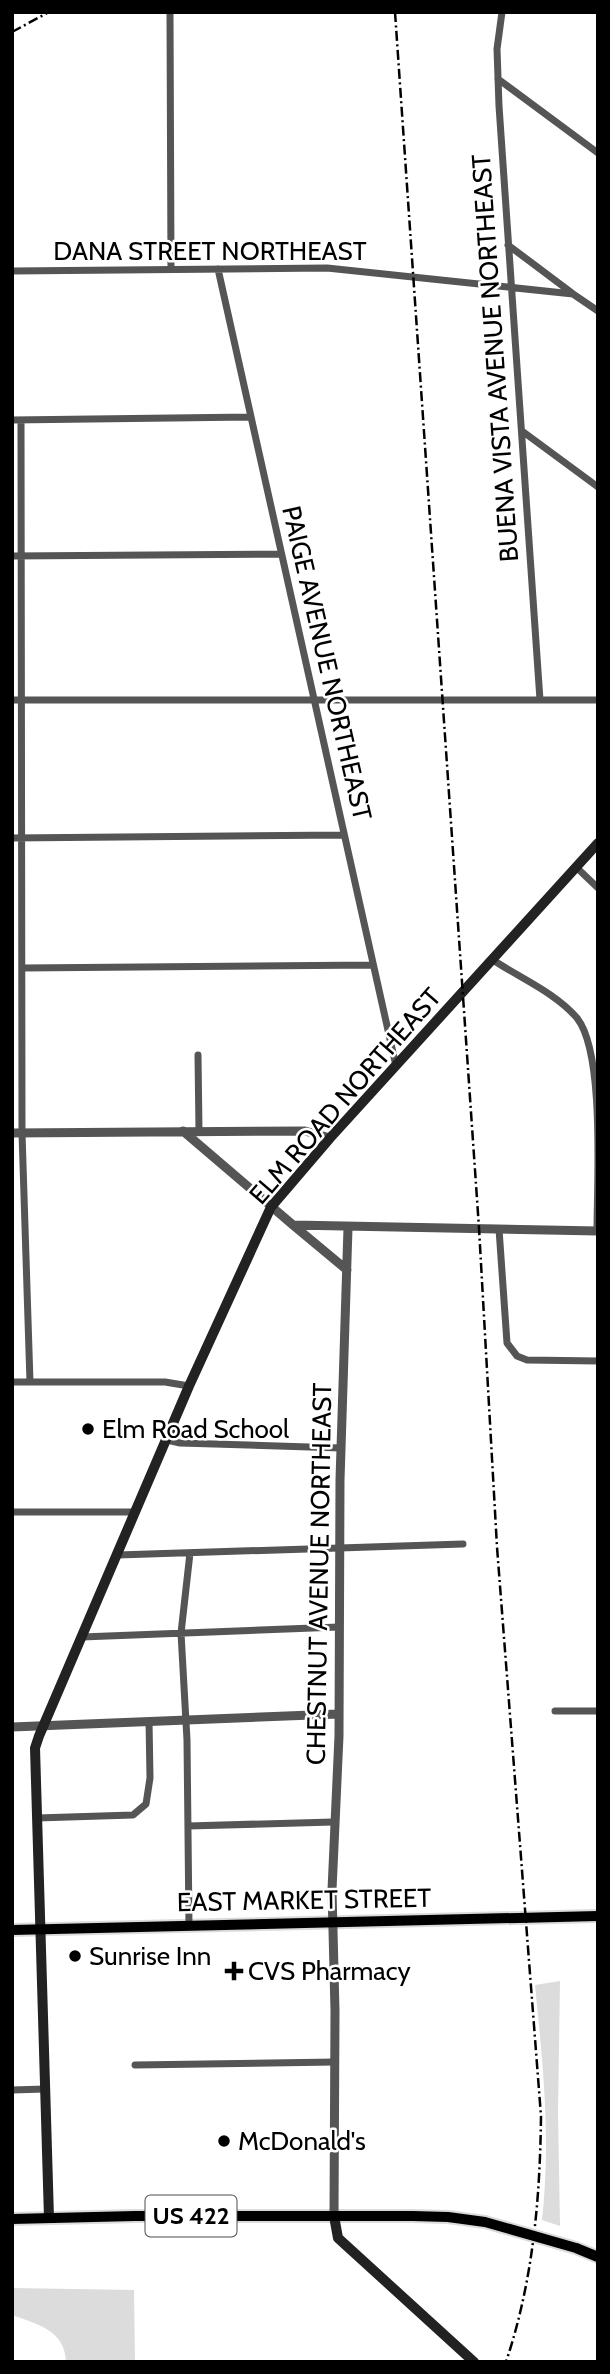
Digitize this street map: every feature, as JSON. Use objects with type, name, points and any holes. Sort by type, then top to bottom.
[{"type":"main road","name":"ELM ROAD NORTHEAST","points":[[49,2218],[35,1748],[189,1387],[271,1207],[330,1138],[598,844]]},
{"type":"main road","name":"EAST MARKET STREET","points":[[12,1930],[598,1916]]},
{"type":"main road","points":[[334,2216],[338,2238],[474,2362]]},
{"type":"main road","name":"US 422","points":[[12,2219],[448,2217],[485,2222],[598,2257]]},
{"type":"street","points":[[170,12],[171,269]]},
{"type":"street","name":"BUENA VISTA AVENUE NORTHEAST","points":[[502,12],[497,49],[498,79],[510,289],[540,700]]},
{"type":"street","points":[[498,79],[598,153]]},
{"type":"street","name":"DANA STREET NORTHEAST","points":[[508,245],[598,311]]},
{"type":"street","name":"DANA STREET NORTHEAST","points":[[12,271],[327,268],[573,294]]},
{"type":"street","name":"PAIGE AVENUE NORTHEAST","points":[[218,269],[396,1066]]},
{"type":"street","points":[[12,420],[251,417]]},
{"type":"street","points":[[21,420],[23,968],[17,1133],[30,1382]]},
{"type":"street","points":[[522,430],[598,487]]},
{"type":"street","points":[[12,556],[281,554]]},
{"type":"street","points":[[12,700],[598,700]]},
{"type":"street","points":[[12,838],[344,835]]},
{"type":"street","points":[[576,867],[598,888]]},
{"type":"street","points":[[293,1225],[597,1231],[595,1083],[586,1034],[567,1008],[493,960]]},
{"type":"street","points":[[23,968],[373,965]]},
{"type":"street","points":[[12,1003],[22,1003]]},
{"type":"street","points":[[198,1055],[199,1131]]},
{"type":"street","points":[[183,1131],[347,1270]]},
{"type":"street","points":[[17,1133],[305,1131],[330,1138]]},
{"type":"street","name":"CHESTNUT AVENUE NORTHEAST","points":[[334,2216],[333,1822],[338,1714],[341,1448],[348,1228]]},
{"type":"street","points":[[499,1229],[507,1343],[512,1352],[522,1358],[598,1361]]},
{"type":"street","points":[[12,1382],[165,1382],[189,1387]]},
{"type":"street","points":[[167,1440],[180,1443],[341,1448]]},
{"type":"street","points":[[12,1512],[136,1512]]},
{"type":"street","points":[[118,1555],[463,1544]]},
{"type":"street","points":[[189,1925],[187,1740],[181,1633],[190,1553]]},
{"type":"street","points":[[82,1637],[339,1627]]},
{"type":"street","points":[[555,1711],[598,1711]]},
{"type":"street","points":[[12,1727],[338,1714]]},
{"type":"street","points":[[37,1818],[133,1815],[146,1804],[150,1778],[149,1721]]},
{"type":"street","points":[[188,1826],[333,1822]]},
{"type":"street","points":[[135,2066],[335,2062]]},
{"type":"street","points":[[12,2090],[45,2089]]},
{"type":"shaded area","points":[[560,1981],[560,2226],[542,2220],[546,2131],[535,1985]]},
{"type":"shaded area","points":[[12,2288],[134,2290],[135,2362],[66,2362],[61,2342],[55,2335],[40,2325],[12,2315]]},
{"type":"railway","points":[[12,32],[49,12]]},
{"type":"railway","points":[[395,12],[479,1228],[497,1547],[541,2116],[537,2209],[529,2271],[506,2362]]},
{"type":"place","name":"Elm Road School","points":[[88,1429]]},
{"type":"place","name":"Sunrise Inn","points":[[75,1956]]},
{"type":"place","name":"CVS Pharmacy","points":[[234,1971]]},
{"type":"place","name":"McDonald's","points":[[224,2141]]}]
